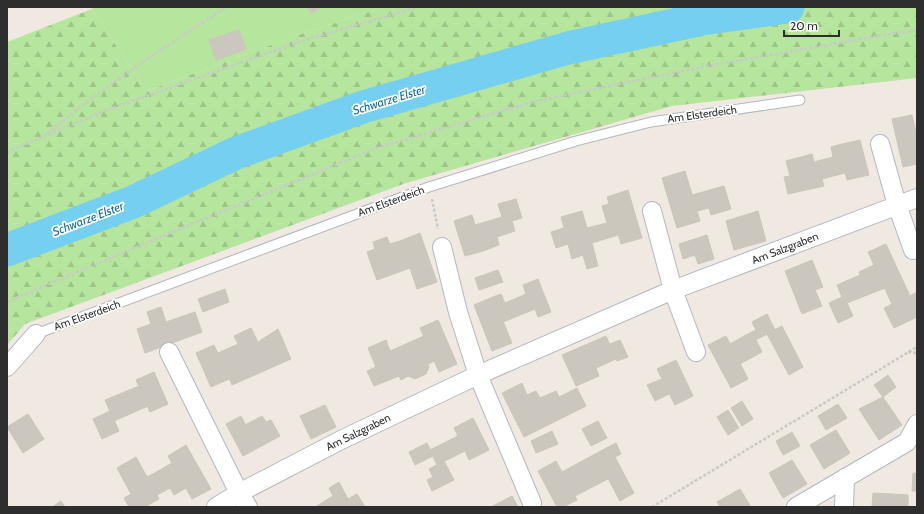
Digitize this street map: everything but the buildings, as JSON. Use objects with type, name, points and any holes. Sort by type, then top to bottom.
[{"type":"street","points":[[880,144],[897,205],[913,250]]},
{"type":"street","name":"Am Salzgraben","points":[[216,507],[243,500],[341,440],[478,375],[673,290],[917,198]]},
{"type":"street","points":[[652,211],[673,290],[696,352]]},
{"type":"street","points":[[442,247],[458,312],[478,375],[532,503]]},
{"type":"street","name":"Am Elsterdeich","points":[[7,367],[36,334]]},
{"type":"street","points":[[169,352],[243,500]]},
{"type":"street","points":[[796,507],[907,442],[917,424]]},
{"type":"street","points":[[844,507],[845,478]]},
{"type":"lane","name":"Am Elsterdeich","points":[[36,334],[429,187],[576,141],[651,122],[800,100]]},
{"type":"path","points":[[43,137],[82,105],[133,71],[159,51],[227,7]]},
{"type":"path","points":[[7,152],[107,110],[308,39],[419,7]]},
{"type":"path","points":[[7,302],[377,148],[536,101],[702,67],[887,34],[917,32]]},
{"type":"path","points":[[429,187],[442,247]]},
{"type":"path","points":[[652,507],[917,347]]},
{"type":"path","points":[[908,352],[917,353]]},
{"type":"green space","points":[[94,7],[383,7],[295,36],[146,91],[92,9]]},
{"type":"green space","points":[[383,7],[917,7],[917,78],[672,106],[406,183],[25,324],[7,345],[7,42],[92,9],[146,91],[295,36]]},
{"type":"waterway","name":"Schwarze Elster","points":[[7,250],[133,202],[236,153],[363,107],[568,48],[702,19],[788,7]]}]
